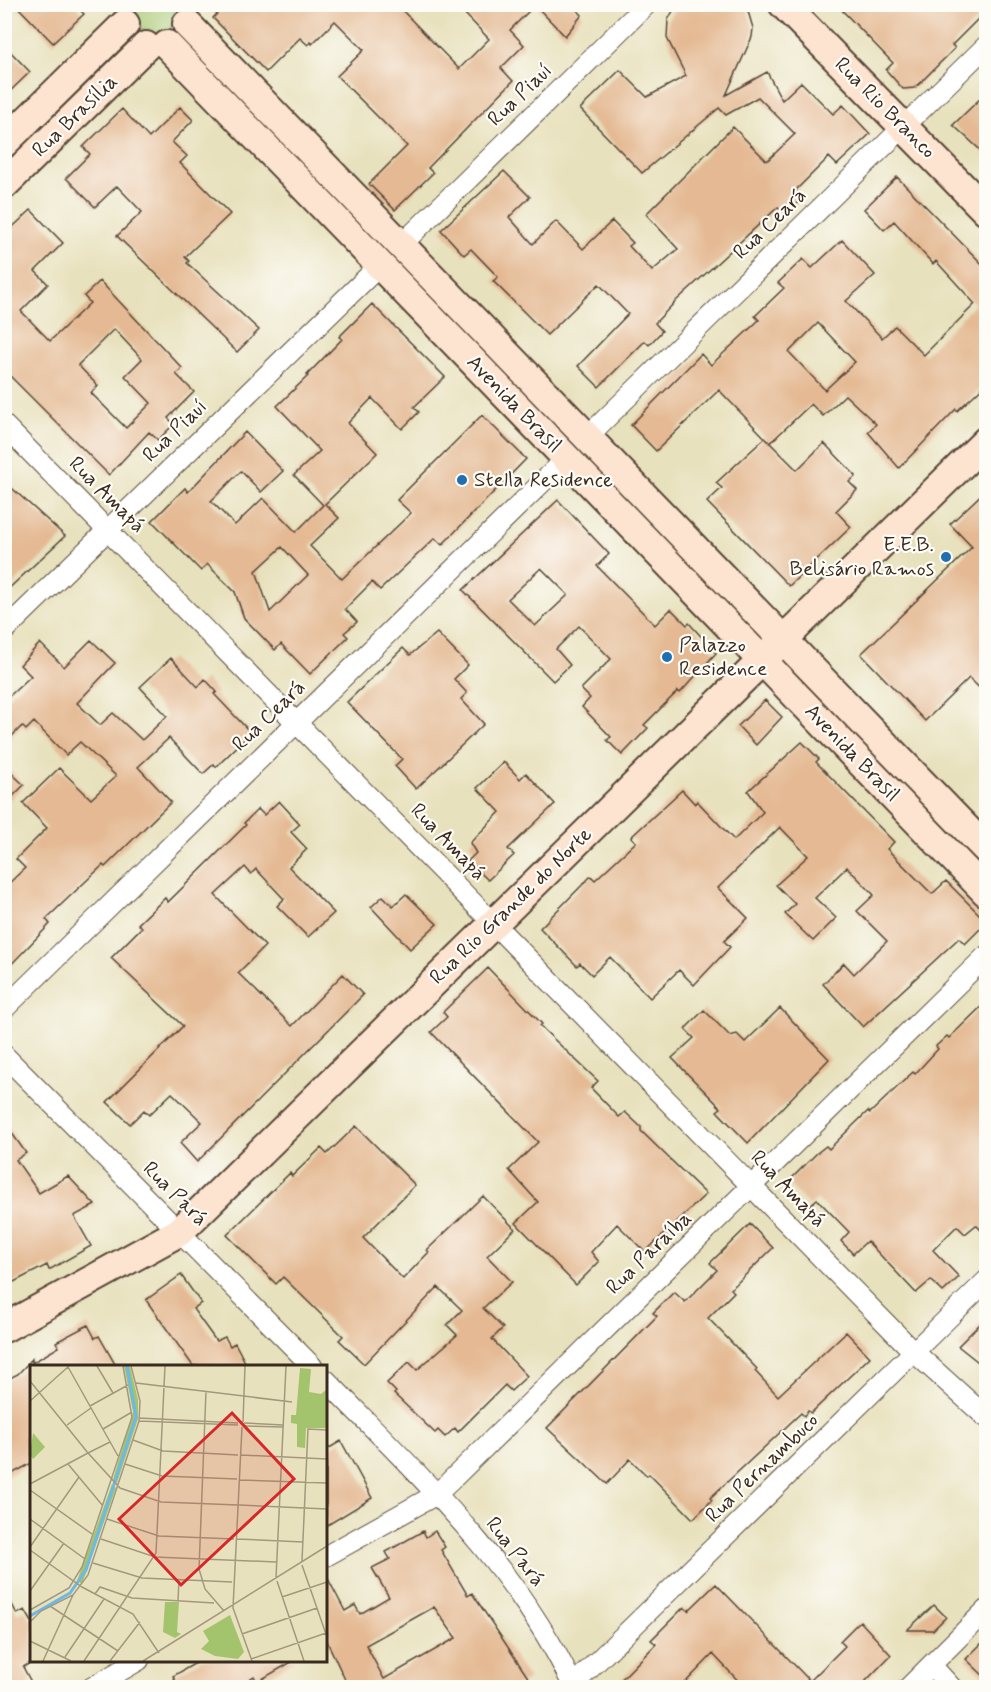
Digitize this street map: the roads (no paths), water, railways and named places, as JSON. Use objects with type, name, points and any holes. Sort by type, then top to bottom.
[{"type":"main road","name":"Rua Rio Branco","points":[[783,4],[987,211]]},
{"type":"main road","name":"Avenida Brasil","points":[[187,10],[401,245],[987,849]]},
{"type":"main road","name":"Rua Brasília","points":[[4,185],[157,45],[182,33],[187,10]]},
{"type":"main road","name":"Avenida Brasil","points":[[125,14],[130,33],[157,45],[380,265],[987,892]]},
{"type":"main road","name":"Rua Brasília","points":[[4,143],[125,14]]},
{"type":"main road","name":"Rua Rio Grande do Norte","points":[[4,1328],[179,1232],[987,441]]},
{"type":"street","name":"Rua Piauí","points":[[401,245],[647,4]]},
{"type":"street","name":"Rua Ceará","points":[[587,437],[987,46]]},
{"type":"street","name":"Rua Piauí","points":[[4,631],[380,265]]},
{"type":"street","name":"Rua Amapá","points":[[4,425],[914,1352],[987,1417]]},
{"type":"street","name":"Rua Ceará","points":[[4,1009],[567,458]]},
{"type":"street","name":"Rua Paraíba","points":[[327,1555],[437,1494],[987,956]]},
{"type":"street","name":"Rua Pará","points":[[4,1055],[311,1365]]},
{"type":"street","name":"Rua Pernambuco","points":[[573,1687],[987,1281]]},
{"type":"street","name":"Rua Pará","points":[[327,1381],[437,1494],[521,1598],[551,1643],[573,1687]]},
{"type":"street","points":[[908,1688],[987,1610]]},
{"type":"street","points":[[91,1688],[136,1662]]},
{"type":"street","points":[[931,1665],[952,1688]]},
{"type":"place","name":"Stella Residence","points":[[462,480]]},
{"type":"place","name":"E.E.B. Belisário Ramos","points":[[946,557]]},
{"type":"place","name":"Palazzo Residence","points":[[667,657]]}]
